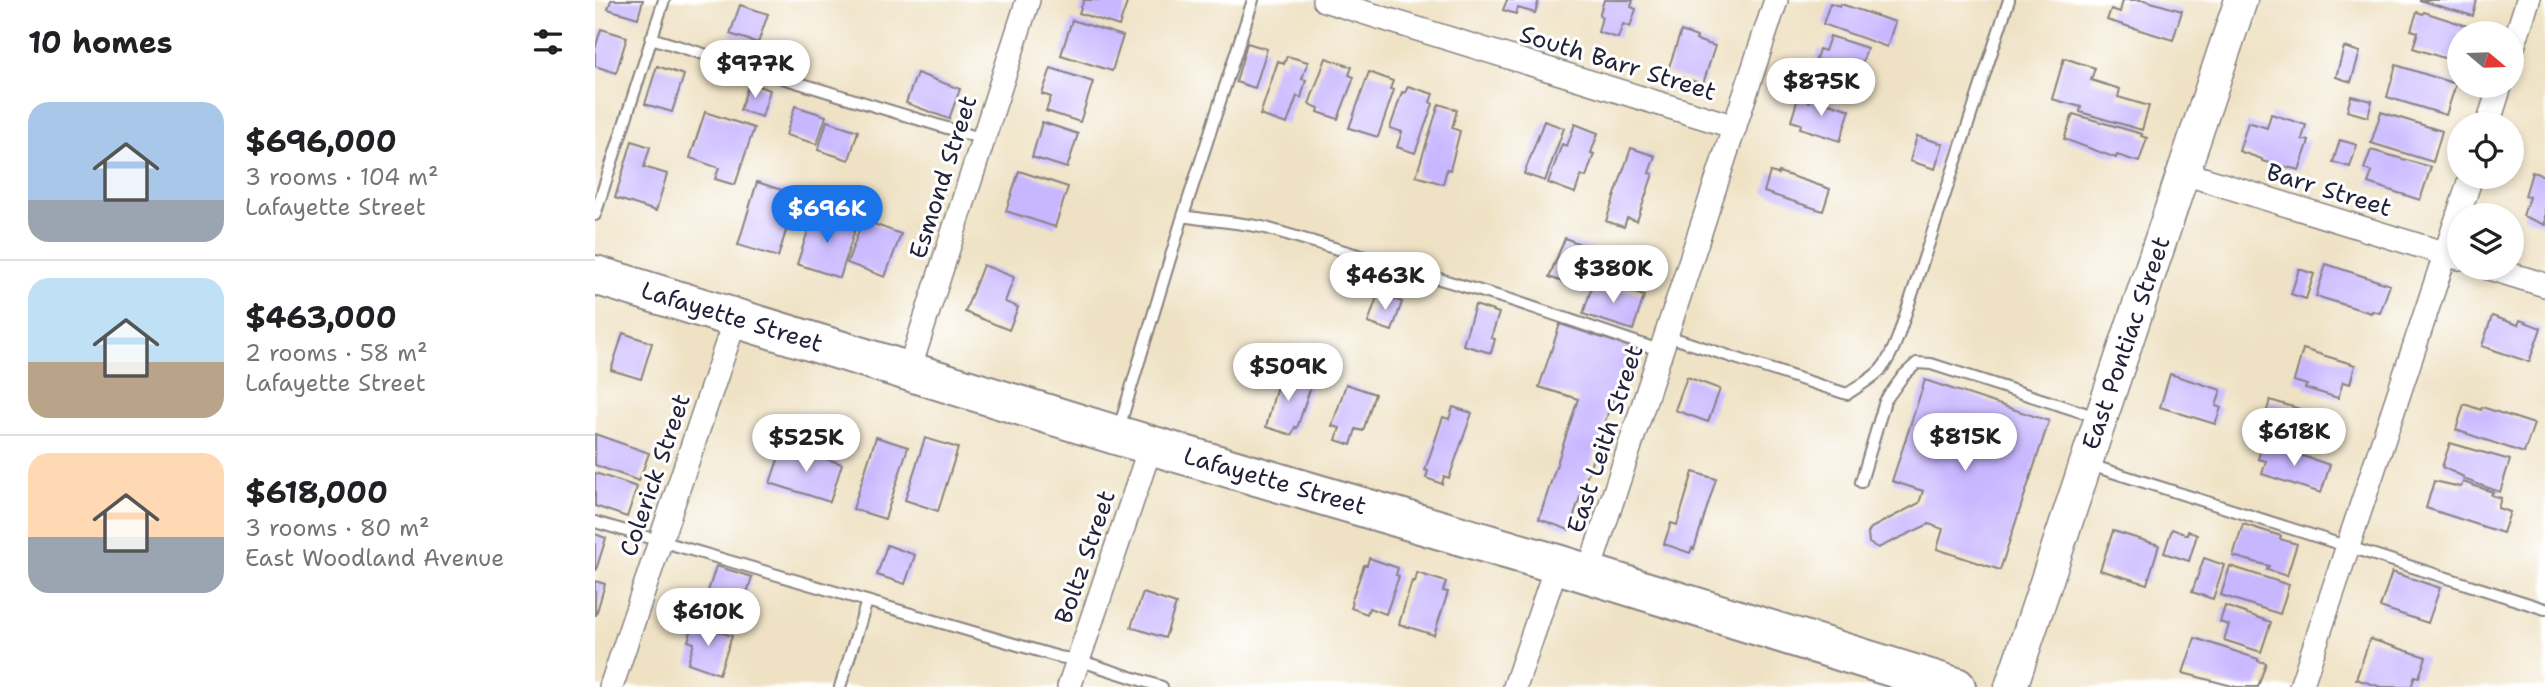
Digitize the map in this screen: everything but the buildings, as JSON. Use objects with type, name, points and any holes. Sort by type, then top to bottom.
[{"type":"highway","name":"Lafayette Street","points":[[595,275],[736,320],[1573,569],[1956,687]]},
{"type":"main road","name":"East Pontiac Street","points":[[2011,687],[2241,0]]},
{"type":"street","name":"Esmond Street","points":[[909,370],[1028,0]]},
{"type":"street","name":"South Barr Street","points":[[1324,0],[1735,127]]},
{"type":"street","name":"East Leith Street","points":[[1515,687],[1573,569],[1664,343],[1776,0]]},
{"type":"street","points":[[2521,21],[2528,0]]},
{"type":"street","name":"Barr Street","points":[[2184,173],[2447,254]]},
{"type":"street","points":[[2301,687],[2347,548],[2447,270]]},
{"type":"street","points":[[2524,279],[2545,285]]},
{"type":"street","name":"Colerick Street","points":[[611,687],[736,320]]},
{"type":"street","name":"Boltz Street","points":[[1069,687],[1134,440]]},
{"type":"lane","points":[[595,215],[663,0]]},
{"type":"lane","points":[[1134,440],[1183,216],[1253,0]]},
{"type":"lane","points":[[1183,216],[1266,228],[1847,394],[1876,375],[1889,362],[2009,0]]},
{"type":"lane","points":[[651,38],[983,139]]},
{"type":"lane","points":[[1861,482],[1885,401],[1903,376],[1917,363],[1931,364],[2101,418]]},
{"type":"lane","points":[[2085,464],[2545,608]]},
{"type":"lane","points":[[595,522],[1059,657],[1078,660],[1162,687]]},
{"type":"lane","points":[[840,687],[867,601]]}]
